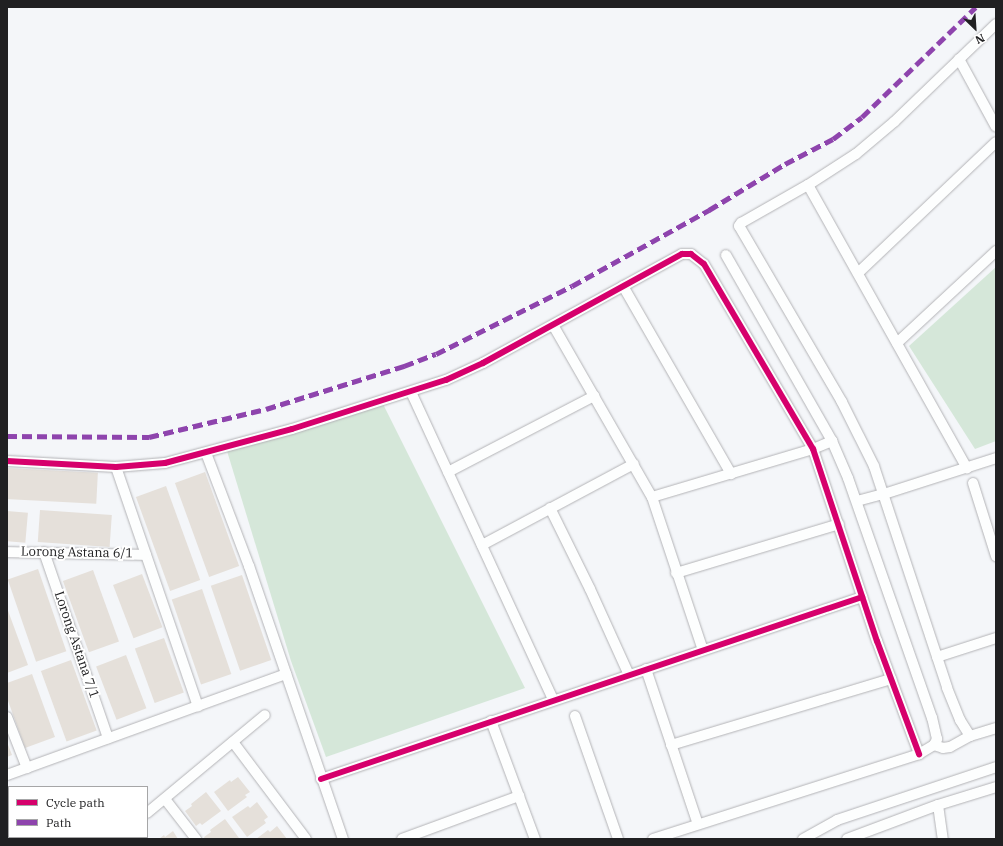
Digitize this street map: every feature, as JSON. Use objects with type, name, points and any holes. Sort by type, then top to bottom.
[{"type":"street","points":[[970,736],[960,720],[937,657],[874,466],[842,402],[740,229],[741,223],[808,185],[856,154],[875,139],[996,24]]},
{"type":"street","points":[[959,59],[996,127]]},
{"type":"street","points":[[858,273],[996,142]]},
{"type":"street","points":[[808,185],[967,468]]},
{"type":"street","points":[[897,343],[996,251]]},
{"type":"street","points":[[7,461],[116,467],[165,463],[206,453],[412,392],[446,380],[483,363],[682,254],[691,254],[697,257],[704,264],[813,450],[839,524],[862,597],[919,754]]},
{"type":"street","points":[[653,839],[919,754],[934,745],[937,739],[932,718],[857,501],[832,441],[726,255]]},
{"type":"street","points":[[624,286],[731,474]]},
{"type":"street","points":[[553,325],[652,497],[676,573],[703,650]]},
{"type":"street","points":[[412,392],[553,700]]},
{"type":"street","points":[[448,472],[594,396]]},
{"type":"street","points":[[652,497],[813,450],[832,441]]},
{"type":"street","points":[[206,453],[249,566],[342,839]]},
{"type":"street","points":[[857,501],[884,494],[996,458]]},
{"type":"street","points":[[482,545],[634,464]]},
{"type":"street","points":[[116,467],[198,706]]},
{"type":"street","points":[[973,484],[995,549]]},
{"type":"street","points":[[550,508],[630,675]]},
{"type":"street","points":[[676,573],[839,524]]},
{"type":"street","name":"Lorong Astana 6/1","points":[[7,552],[146,555]]},
{"type":"street","name":"Lorong Astana 7/1","points":[[44,552],[108,738]]},
{"type":"street","points":[[321,779],[862,597]]},
{"type":"street","points":[[937,657],[996,638]]},
{"type":"street","points":[[646,669],[698,824]]},
{"type":"street","points":[[7,775],[286,674]]},
{"type":"street","points":[[671,745],[891,679]]},
{"type":"street","points":[[148,812],[265,716]]},
{"type":"street","points":[[575,716],[618,839]]},
{"type":"street","points":[[7,717],[27,768]]},
{"type":"street","points":[[491,721],[535,839]]},
{"type":"street","points":[[934,745],[943,748],[950,747],[970,736],[996,728]]},
{"type":"street","points":[[233,742],[306,839]]},
{"type":"street","points":[[803,839],[837,820],[996,767]]},
{"type":"street","points":[[847,839],[938,805],[996,787]]},
{"type":"street","points":[[402,839],[519,796]]},
{"type":"street","points":[[165,799],[196,839]]},
{"type":"street","points":[[938,805],[943,839]]},
{"type":"green space","points":[[996,267],[996,441],[975,449],[909,346]]},
{"type":"green space","points":[[383,404],[525,688],[326,757],[291,661],[227,451]]},
{"type":"building","points":[[7,468],[98,473],[96,504],[7,499]]},
{"type":"building","points":[[205,472],[239,566],[209,577],[175,483]]},
{"type":"building","points":[[166,486],[200,580],[170,591],[136,497]]},
{"type":"building","points":[[40,510],[112,515],[110,547],[38,542]]},
{"type":"building","points":[[7,511],[28,513],[25,543],[7,541]]},
{"type":"building","points":[[38,569],[66,651],[36,662],[8,579]]},
{"type":"building","points":[[93,570],[119,641],[89,652],[63,581]]},
{"type":"building","points":[[142,574],[162,627],[133,638],[113,585]]},
{"type":"building","points":[[242,575],[271,660],[240,671],[211,586]]},
{"type":"building","points":[[202,589],[231,674],[201,685],[172,599]]},
{"type":"building","points":[[7,608],[28,665],[7,673]]},
{"type":"building","points":[[164,638],[184,693],[155,703],[135,649]]},
{"type":"building","points":[[126,655],[146,708],[117,720],[96,666]]},
{"type":"building","points":[[71,660],[97,730],[67,741],[41,671]]},
{"type":"building","points":[[32,674],[55,737],[25,748],[7,698],[7,683]]},
{"type":"building","points":[[7,742],[12,755],[7,757]]},
{"type":"building","points":[[238,777],[250,792],[245,795],[247,797],[228,811],[214,792],[230,780],[231,782]]},
{"type":"building","points":[[206,792],[221,811],[202,825],[200,823],[196,826],[185,811]]},
{"type":"building","points":[[257,802],[268,817],[264,820],[266,823],[247,837],[232,817],[248,806],[250,808]]},
{"type":"building","points":[[225,819],[239,838],[205,839],[204,837],[211,832],[210,830]]},
{"type":"building","points":[[277,826],[287,839],[256,839],[268,830],[270,832]]},
{"type":"building","points":[[173,831],[178,839],[159,839],[164,835],[165,837]]},
{"type":"marked path","points":[[7,436],[149,437],[266,409],[404,366],[436,354],[572,286],[709,210],[785,164],[833,139],[862,117],[976,7]]},
{"type":"cycle path","points":[[7,461],[116,467],[165,463],[292,429],[446,380],[483,363],[682,254],[691,254],[704,264],[813,449],[877,641],[919,754]]},
{"type":"cycle path","points":[[321,779],[862,597]]}]
